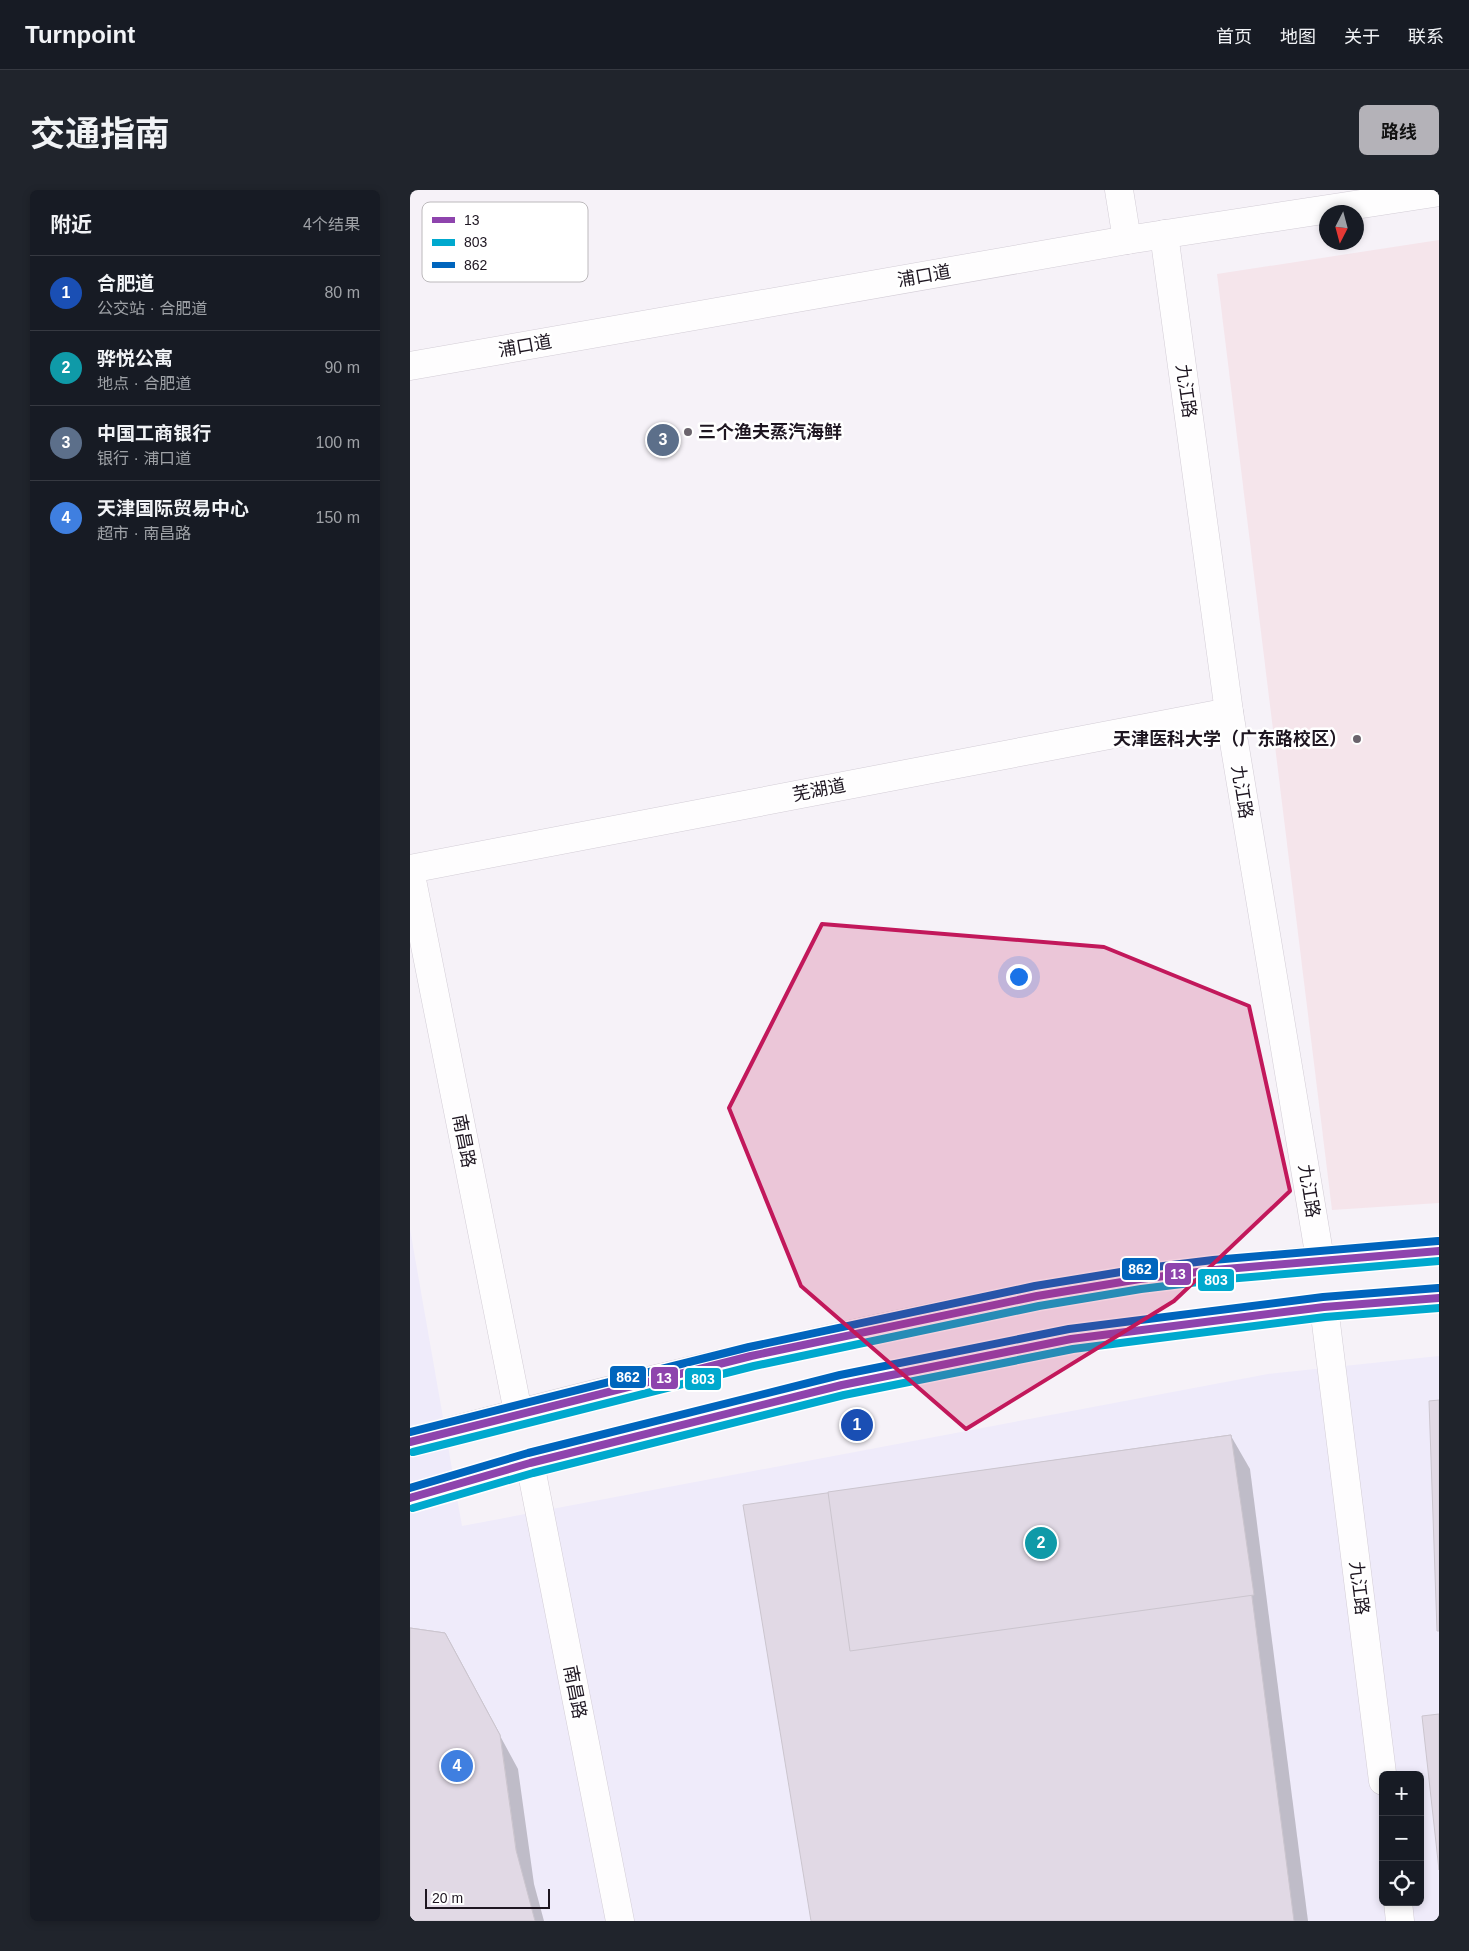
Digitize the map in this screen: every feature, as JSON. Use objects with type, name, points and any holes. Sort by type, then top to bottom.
[{"type":"street","points":[[1119,190],[1127,240]]},
{"type":"street","name":"浦口道","points":[[410,366],[1127,240],[1439,192]]},
{"type":"street","name":"九江路","points":[[1164,234],[1229,712],[1320,1259]]},
{"type":"street","name":"芜湖道","points":[[410,869],[1229,712]]},
{"type":"street","name":"南昌路","points":[[410,869],[518,1412]]},
{"type":"street","points":[[410,1442],[518,1412],[775,1351],[1012,1300],[1139,1280],[1320,1259],[1439,1251]]},
{"type":"street","points":[[410,1498],[530,1463],[842,1385],[1061,1340],[1324,1307],[1439,1298]]},
{"type":"street","name":"九江路","points":[[1324,1307],[1382,1771]]},
{"type":"street","name":"南昌路","points":[[530,1463],[620,1921]]},
{"type":"street","points":[[1398,1906],[1400,1921]]},
{"type":"highlighted area","points":[[822,924],[1104,947],[1249,1006],[1290,1191],[1174,1301],[966,1429],[801,1286],[729,1108]]},
{"type":"shaded area","name":"天津医科大学（广东路校区）","points":[[1439,240],[1439,1203],[1332,1210],[1217,274]]},
{"type":"shaded area","points":[[410,1229],[462,1526],[1268,1374],[1439,1356],[1439,1921],[410,1921]]},
{"type":"building","points":[[1439,1400],[1439,1631],[1437,1631],[1429,1401]]},
{"type":"building","points":[[1231,1435],[1294,1921],[811,1921],[743,1505]]},
{"type":"building","points":[[1231,1435],[1254,1595],[850,1651],[828,1492]]},
{"type":"building","points":[[410,1628],[445,1633],[500,1735],[516,1850],[487,1900],[470,1921],[410,1921]]},
{"type":"building","points":[[410,1628],[445,1633],[500,1735],[516,1850],[535,1921],[410,1921]]},
{"type":"building","points":[[1439,1714],[1439,1870],[1422,1716]]},
{"type":"transit line","name":"862","points":[[410,1432],[749,1347],[1035,1286],[1139,1269],[1213,1260],[1438,1241]]},
{"type":"transit line","name":"13","points":[[410,1442],[751,1356],[1037,1296],[1140,1279],[1214,1270],[1439,1251]]},
{"type":"transit line","name":"803","points":[[413,1452],[754,1366],[1039,1306],[1141,1289],[1215,1280],[1439,1261]]},
{"type":"transit line","name":"862","points":[[410,1488],[528,1453],[840,1375],[1069,1329],[1323,1297],[1438,1288]]},
{"type":"transit line","name":"13","points":[[410,1498],[530,1463],[842,1385],[1071,1339],[1324,1307],[1439,1298]]},
{"type":"transit line","name":"803","points":[[413,1508],[533,1473],[844,1395],[1073,1349],[1325,1317],[1439,1308]]},
{"type":"place","name":"三个渔夫蒸汽海鲜","points":[[688,432]]},
{"type":"place","name":"中国工商银行","points":[[663,440]]},
{"type":"place","name":"天津医科大学（广东路校区）","points":[[1357,739]]},
{"type":"place","name":"合肥道","points":[[857,1425]]},
{"type":"place","name":"骅悦公寓","points":[[1041,1543]]},
{"type":"place","name":"天津国际贸易中心","points":[[457,1766]]}]
